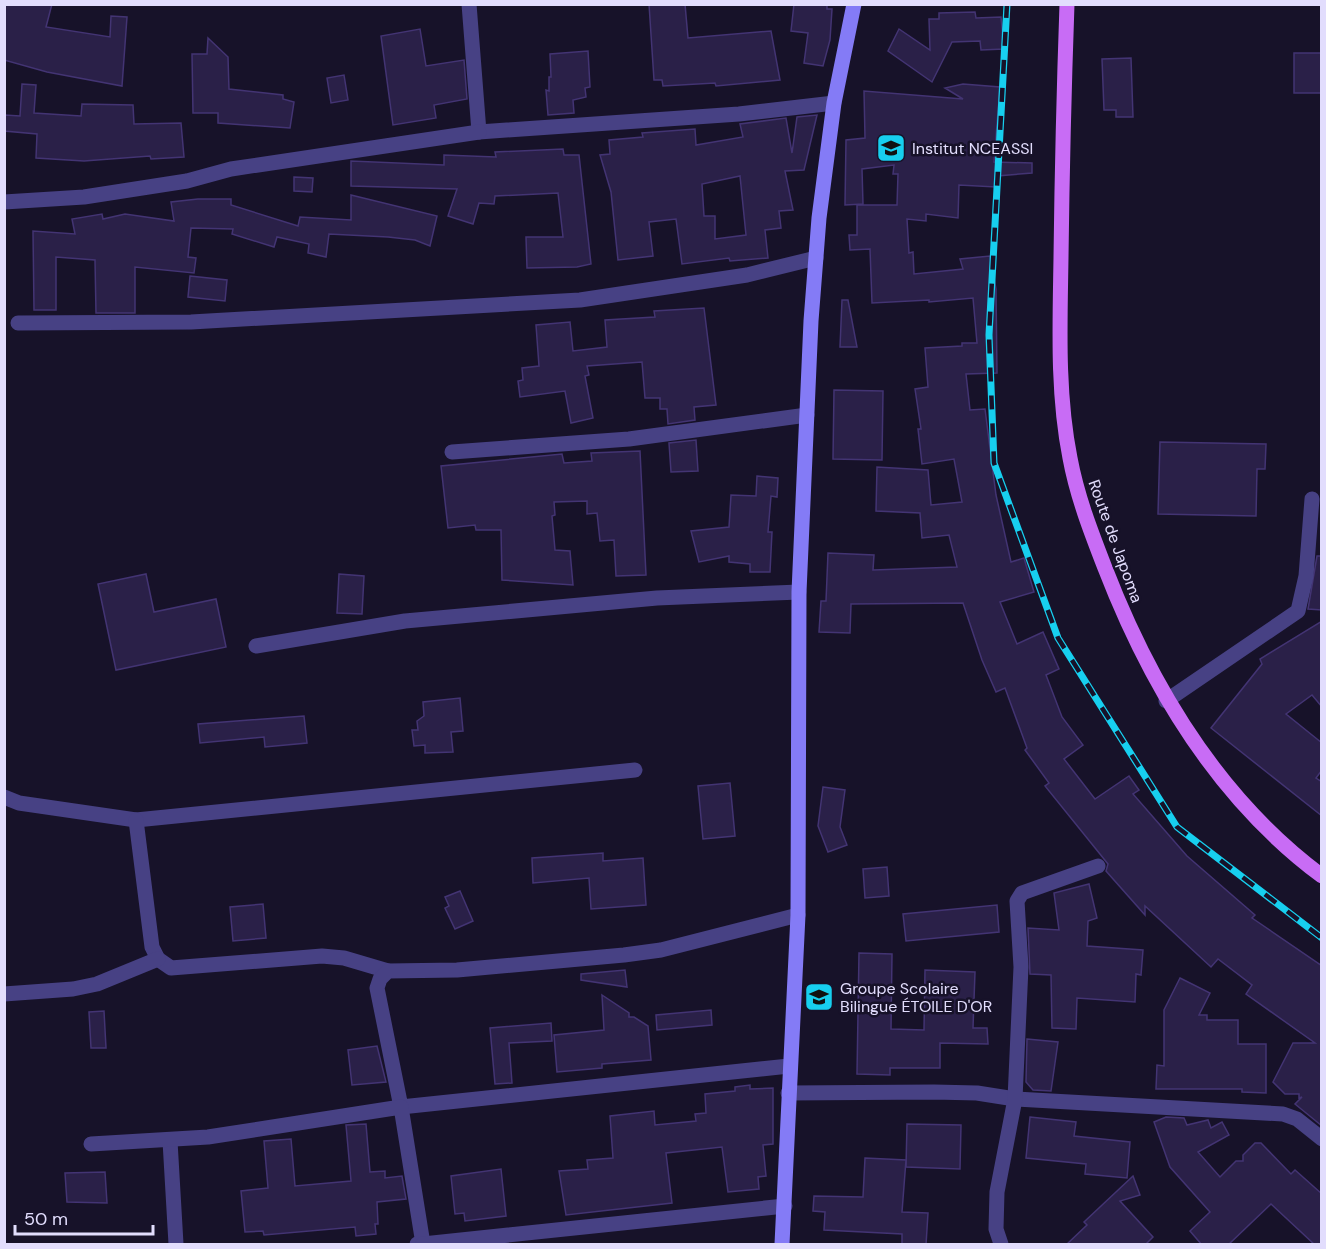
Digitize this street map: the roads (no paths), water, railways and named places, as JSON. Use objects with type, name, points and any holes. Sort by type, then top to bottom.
[{"type":"main road","points":[[782,1245],[798,915],[799,592],[816,258],[834,103],[854,4]]},
{"type":"main road","name":"Route de Japoma","points":[[1067,4],[1060,310],[1062,399],[1070,458],[1083,512],[1128,629],[1166,701],[1232,793],[1300,860],[1322,876]]},
{"type":"street","points":[[469,4],[479,132]]},
{"type":"street","points":[[4,202],[84,197],[187,181],[231,169],[479,132],[739,114],[834,103]]},
{"type":"street","points":[[18,323],[191,322],[580,300],[747,275],[816,258]]},
{"type":"street","points":[[452,452],[629,439],[807,415]]},
{"type":"street","points":[[1166,701],[1298,611],[1306,576],[1312,499]]},
{"type":"street","points":[[256,646],[405,621],[680,596],[799,592]]},
{"type":"street","points":[[4,796],[19,802],[136,820],[635,770]]},
{"type":"street","points":[[136,820],[152,947],[158,959],[171,968],[322,956],[344,958],[388,971],[457,970],[661,950],[798,915]]},
{"type":"street","points":[[1001,1245],[996,1229],[997,1192],[1015,1099],[1021,967],[1017,901],[1022,893],[1098,866]]},
{"type":"street","points":[[4,994],[73,989],[98,984],[158,959]]},
{"type":"street","points":[[388,971],[380,979],[377,988],[401,1107],[423,1244]]},
{"type":"street","points":[[91,1144],[170,1141],[401,1107],[789,1066]]},
{"type":"street","points":[[788,1093],[977,1093],[1015,1099],[1283,1114],[1297,1119],[1322,1140]]},
{"type":"street","points":[[170,1141],[176,1245]]},
{"type":"street","points":[[417,1245],[785,1206]]},
{"type":"railway","points":[[1007,4],[989,335],[994,463],[1058,638],[1177,827],[1322,938]]},
{"type":"place","name":"Institut NCEASSI","points":[[891,148]]},
{"type":"place","name":"Groupe Scolaire Bilingue ÉTOILE D'OR","points":[[819,997]]}]
